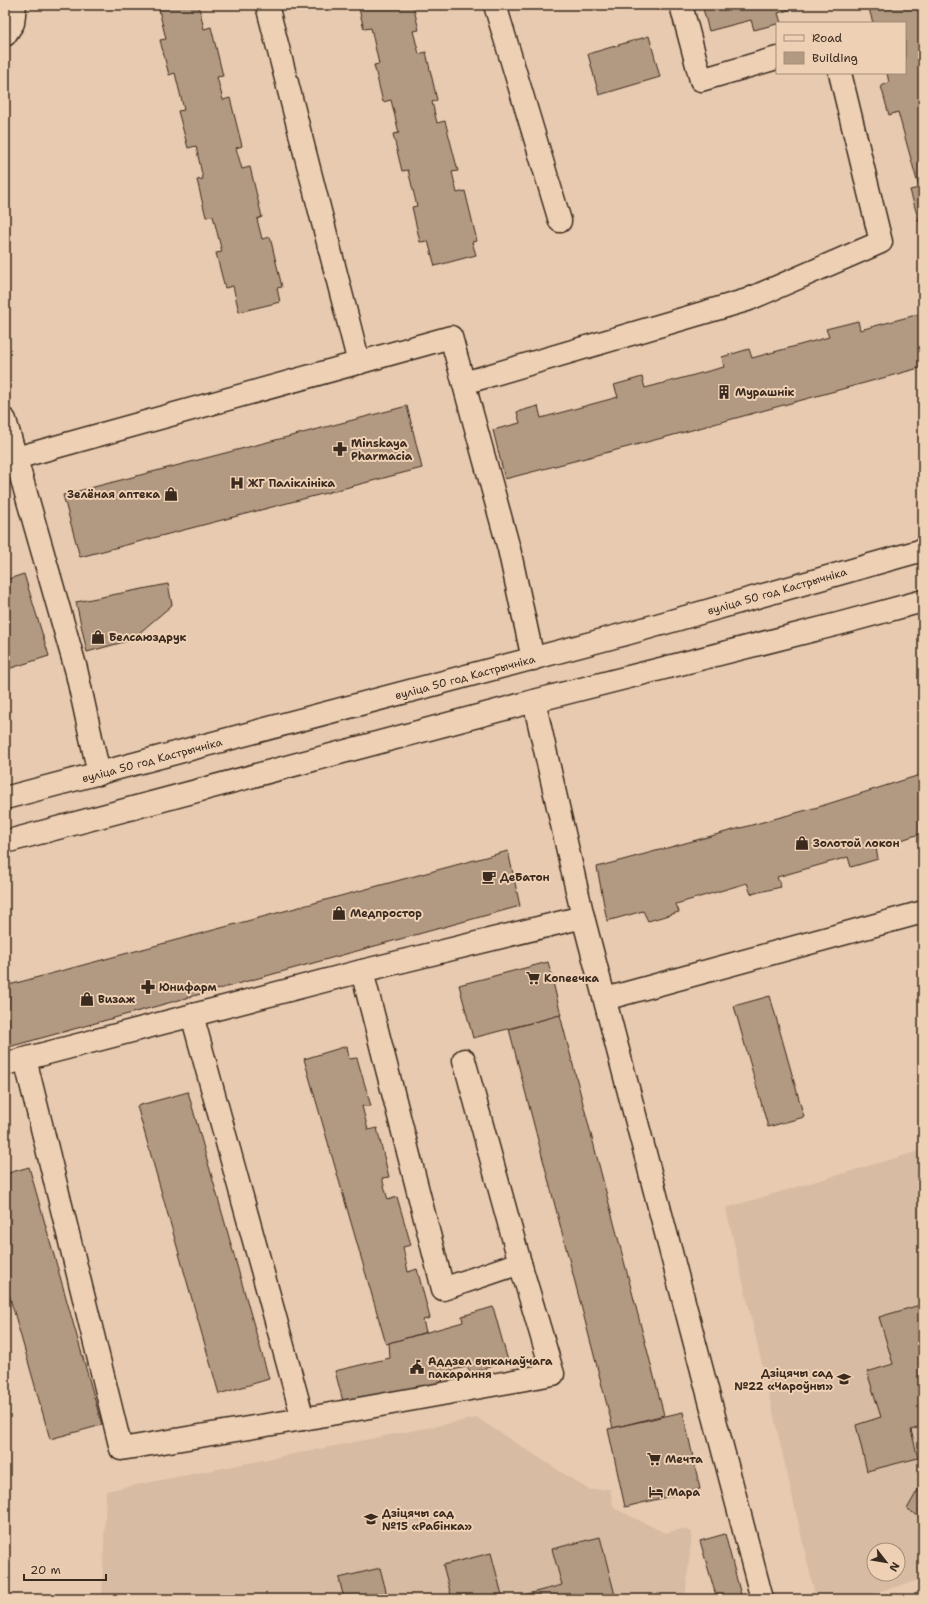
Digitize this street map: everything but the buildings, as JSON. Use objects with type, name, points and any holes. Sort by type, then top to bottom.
[{"type":"main road","points":[[5,35],[12,23],[15,5]]},
{"type":"main road","points":[[267,5],[359,363]]},
{"type":"main road","points":[[495,5],[560,221]]},
{"type":"main road","points":[[681,5],[701,80],[776,58]]},
{"type":"main road","points":[[464,383],[747,300],[881,242],[840,74]]},
{"type":"main road","points":[[16,458],[451,337],[510,549],[533,659]]},
{"type":"main road","points":[[5,420],[76,669],[99,774]]},
{"type":"main road","name":"вуліца 50 год Кастрычніка","points":[[5,798],[533,659],[923,550]]},
{"type":"main road","points":[[5,842],[534,701],[923,601]]},
{"type":"main road","points":[[534,701],[583,917],[762,1599]]},
{"type":"main road","points":[[605,999],[923,912]]},
{"type":"main road","points":[[464,1060],[520,1263],[553,1374],[121,1450],[15,1061],[362,971],[583,917]]},
{"type":"main road","points":[[362,971],[443,1289],[520,1263]]},
{"type":"main road","points":[[192,1015],[303,1419]]},
{"type":"shaded area","name":"Дзіцячы сад №22 «Чароўны»","points":[[923,1150],[923,1579],[853,1599],[816,1599],[726,1208]]},
{"type":"shaded area","name":"Дзіцячы сад №15 «Рабінка»","points":[[477,1418],[589,1490],[610,1489],[614,1508],[665,1533],[683,1529],[692,1532],[685,1599],[102,1599],[106,1491]]},
{"type":"place","name":"Мурашнік","points":[[724,392]]},
{"type":"place","name":"Minskaya Pharmacia","points":[[340,449]]},
{"type":"place","name":"ЖГ Паліклініка","points":[[237,483]]},
{"type":"place","name":"Зелёная аптека","points":[[171,494]]},
{"type":"place","name":"Белсаюздрук","points":[[98,637]]},
{"type":"place","name":"Золотой локон","points":[[802,843]]},
{"type":"place","name":"ДеБатон","points":[[489,877]]},
{"type":"place","name":"Медпростор","points":[[339,913]]},
{"type":"place","name":"Копеечка","points":[[533,978]]},
{"type":"place","name":"Юнифарм","points":[[148,987]]},
{"type":"place","name":"Визаж","points":[[87,999]]},
{"type":"place","name":"Аддзел выканаўчага пакарання","points":[[417,1367]]},
{"type":"place","name":"Дзіцячы сад №22 «Чароўны»","points":[[844,1379]]},
{"type":"place","name":"Мечта","points":[[654,1459]]},
{"type":"place","name":"Мара","points":[[656,1492]]},
{"type":"place","name":"Дзіцячы сад №15 «Рабінка»","points":[[371,1519]]}]
